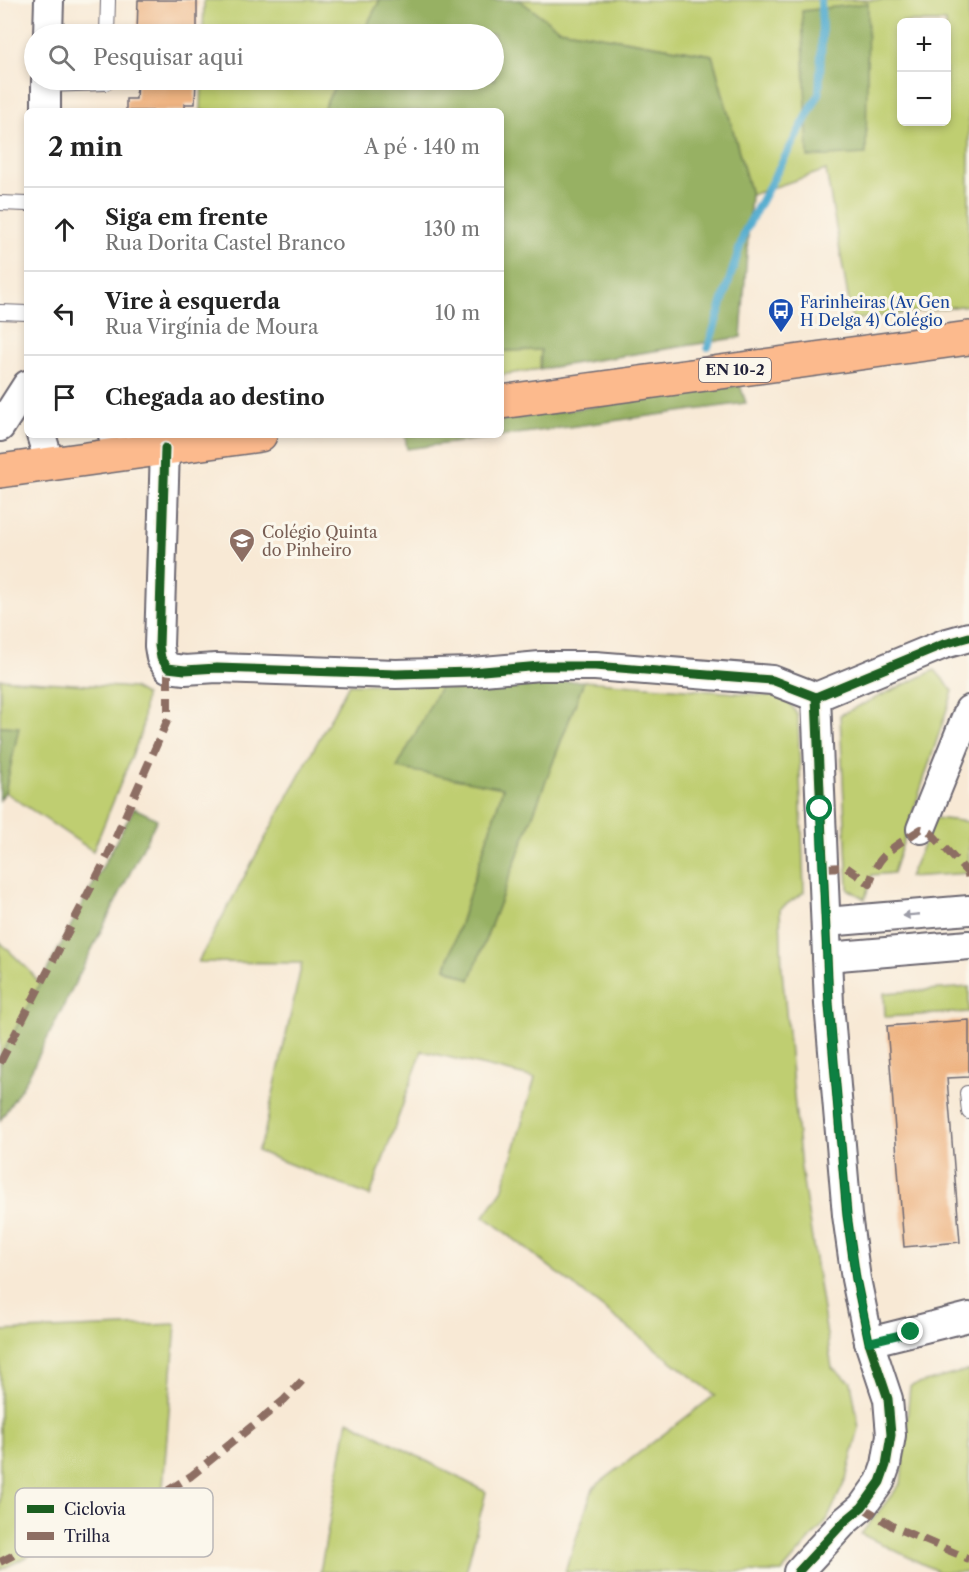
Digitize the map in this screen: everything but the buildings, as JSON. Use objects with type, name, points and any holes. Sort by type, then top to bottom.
[{"type":"main road","name":"EN 10-2","points":[[504,402],[969,338]]},
{"type":"main road","points":[[0,471],[49,445],[156,449],[238,438]]},
{"type":"street","points":[[48,24],[49,0]]},
{"type":"street","points":[[0,427],[24,390]]},
{"type":"street","points":[[122,438],[156,449],[159,646],[161,658],[168,668],[396,674],[472,672],[540,666],[595,666],[772,680],[816,697],[944,644],[969,638]]},
{"type":"street","points":[[798,1572],[845,1521],[862,1507],[880,1482],[886,1465],[891,1435],[888,1399],[869,1342],[856,1279],[847,1215],[829,1004],[816,697]]},
{"type":"street","points":[[921,829],[969,710]]},
{"type":"street","points":[[826,922],[969,910]]},
{"type":"street","points":[[827,957],[969,945]]},
{"type":"street","points":[[869,1342],[969,1317]]},
{"type":"lane","points":[[107,24],[108,0]]},
{"type":"lane","points":[[0,203],[24,204]]},
{"type":"lane","points":[[0,312],[24,313]]},
{"type":"lane","points":[[969,1093],[969,1112]]},
{"type":"green space","points":[[204,0],[380,0],[367,24],[203,24]]},
{"type":"green space","points":[[380,0],[519,0],[559,29],[712,55],[751,195],[741,337],[540,369],[541,350],[504,351],[504,108],[324,108],[333,90],[504,90],[504,24],[367,24]]},
{"type":"green space","points":[[519,0],[969,0],[969,305],[852,320],[826,170],[751,195],[712,55],[559,29]]},
{"type":"green space","points":[[868,3],[866,154],[808,157],[802,11]]},
{"type":"green space","points":[[202,90],[333,90],[324,108],[201,108]]},
{"type":"green space","points":[[541,350],[540,369],[504,375],[504,351]]},
{"type":"green space","points":[[740,385],[746,403],[504,436],[504,420]]},
{"type":"green space","points":[[405,438],[488,438],[407,449]]},
{"type":"green space","points":[[935,670],[953,691],[893,873],[872,875],[865,899],[848,889],[840,715]]},
{"type":"green space","points":[[0,679],[133,688],[145,695],[142,731],[93,851],[5,792],[19,727],[0,726]]},
{"type":"green space","points":[[584,681],[786,697],[798,716],[804,892],[780,909],[782,970],[801,1168],[832,1368],[851,1382],[859,1428],[846,1479],[827,1520],[782,1572],[565,1572],[593,1488],[715,1395],[484,1216],[502,1191],[535,1078],[422,1051],[370,1196],[257,1151],[264,1135],[302,963],[198,962],[349,684],[441,685],[503,788],[446,968],[470,980]]},
{"type":"green space","points":[[584,681],[470,980],[446,968],[503,788],[397,768],[441,685]]},
{"type":"green space","points":[[0,726],[19,727],[5,792],[0,800]]},
{"type":"green space","points":[[134,808],[157,819],[27,1079],[0,1121],[0,1058]]},
{"type":"green space","points":[[935,818],[969,822],[969,873],[909,877]]},
{"type":"green space","points":[[0,942],[40,984],[0,1058]]},
{"type":"green space","points":[[969,987],[969,1012],[885,1017],[884,993]]},
{"type":"green space","points":[[176,1324],[163,1488],[15,1488],[15,1557],[27,1557],[0,1570],[0,1331]]},
{"type":"green space","points":[[969,1370],[969,1572],[939,1572],[861,1534],[901,1483],[910,1386]]},
{"type":"green space","points":[[348,1420],[486,1492],[466,1572],[320,1572]]},
{"type":"waterway","points":[[708,347],[745,231],[819,94],[821,0]]},
{"type":"marked path","points":[[0,1063],[108,855],[168,719],[168,668]]},
{"type":"marked path","points":[[824,868],[846,867],[870,884],[882,858],[921,829],[929,831],[968,873],[969,884]]},
{"type":"marked path","points":[[172,1488],[191,1476],[284,1400],[302,1381]]},
{"type":"marked path","points":[[862,1507],[894,1527],[969,1559]]},
{"type":"marked path","points":[[0,1562],[15,1554]]},
{"type":"cycle path","points":[[165,448],[159,646],[161,658],[168,668],[396,674],[472,672],[540,666],[595,666],[772,680],[816,697]]},
{"type":"cycle path","points":[[798,1572],[845,1521],[862,1507],[880,1482],[886,1465],[891,1435],[888,1399],[869,1342],[856,1279],[847,1215],[829,1004],[816,697],[944,644],[969,637]]},
{"type":"place","name":"Farinheiras (Av Gen H Delga 4) Colégio","points":[[781,334]]},
{"type":"place","name":"Colégio Quinta do Pinheiro","points":[[242,564]]},
{"type":"route","points":[[820,809],[829,1004],[847,1215],[856,1279],[869,1342],[911,1332]]}]
